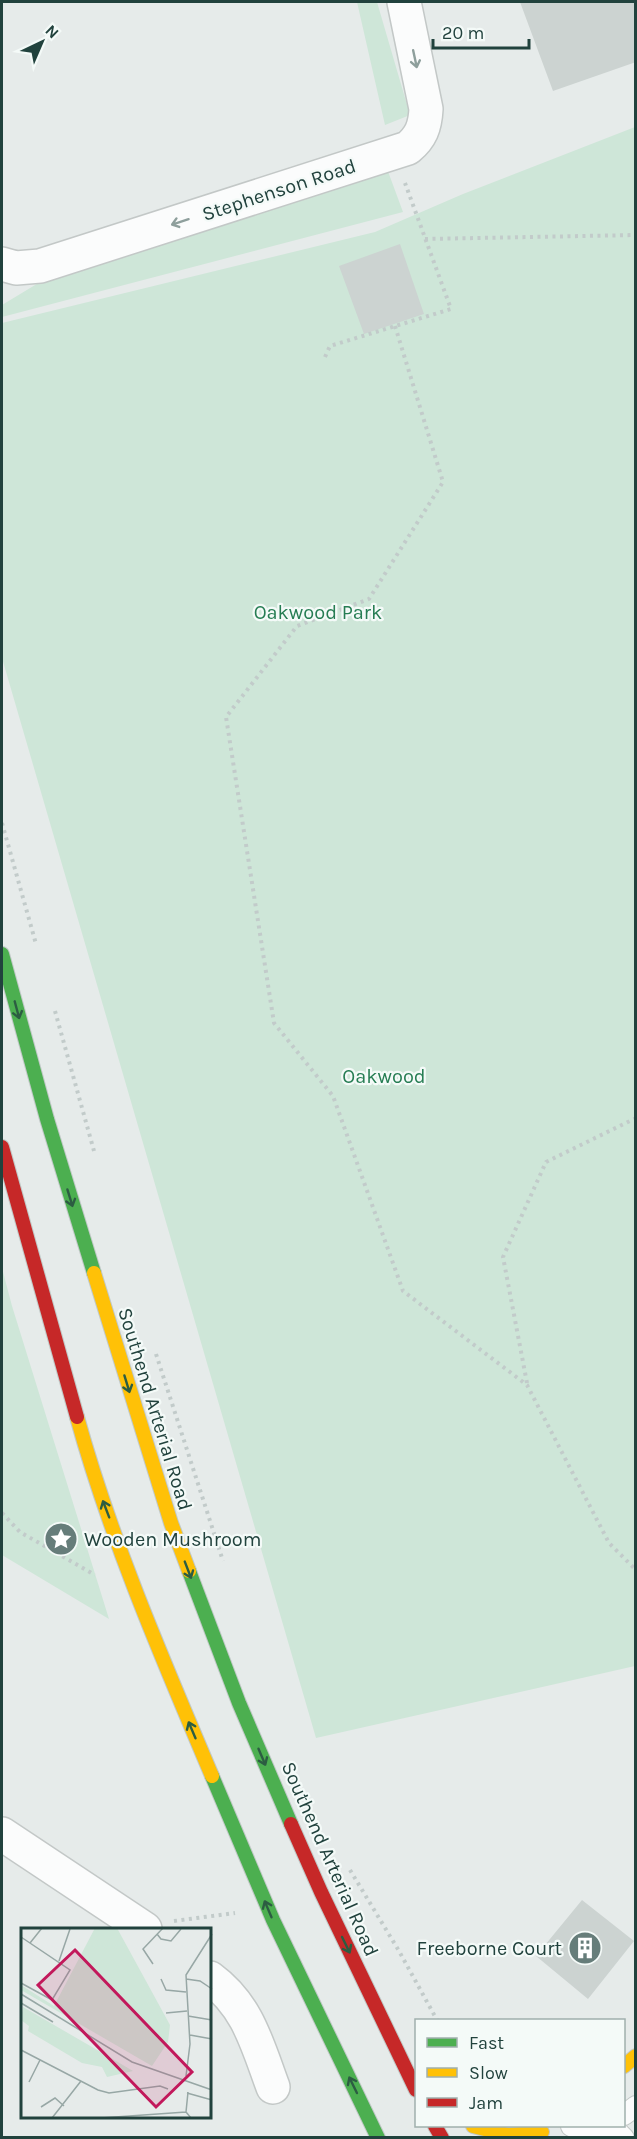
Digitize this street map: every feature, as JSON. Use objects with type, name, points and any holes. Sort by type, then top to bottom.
[{"type":"main road","name":"Southend Arterial Road","points":[[2,954],[47,1119],[171,1523],[239,1703],[321,1892],[415,2086]]},
{"type":"main road","points":[[2,1147],[93,1476],[165,1665],[273,1920],[378,2138]]},
{"type":"main road","points":[[321,1892],[348,1915]]},
{"type":"main road","points":[[474,2127],[508,2135],[543,2132]]},
{"type":"street","name":"Stephenson Road","points":[[2,264],[16,268],[40,266],[396,154],[408,148],[420,136],[425,124],[426,109],[404,2]]},
{"type":"street","points":[[2,1834],[142,1927]]},
{"type":"street","points":[[212,1979],[225,1989],[246,2017],[273,2087]]},
{"type":"lane","points":[[573,2127],[593,2138],[609,2127]]},
{"type":"lane","points":[[611,2127],[624,2138]]},
{"type":"path","points":[[324,357],[330,346],[450,309],[396,154]]},
{"type":"path","points":[[425,238],[636,235]]},
{"type":"path","points":[[395,326],[443,482],[369,599],[297,626],[226,717],[274,1023],[333,1096],[403,1291],[527,1385]]},
{"type":"path","points":[[2,823],[37,948]]},
{"type":"path","points":[[53,1005],[94,1152]]},
{"type":"path","points":[[636,1118],[546,1162],[503,1257],[527,1385],[609,1543],[636,1570]]},
{"type":"path","points":[[153,1343],[225,1567]]},
{"type":"path","points":[[2,1513],[20,1532],[96,1576]]},
{"type":"path","points":[[348,1866],[436,2019]]},
{"type":"path","points":[[142,1927],[242,1912]]},
{"type":"green space","points":[[357,2],[377,2],[410,115],[385,125]]},
{"type":"green space","name":"Oakwood Park","points":[[635,127],[635,1666],[316,1738],[2,658],[2,323],[375,232],[463,194]]},
{"type":"green space","points":[[386,166],[403,212],[2,317],[2,305],[98,247]]},
{"type":"green space","points":[[2,1268],[12,1306],[109,1619],[2,1555]]},
{"type":"building","points":[[520,2],[636,2],[636,62],[553,91]]},
{"type":"building","points":[[400,244],[424,314],[364,334],[339,266]]},
{"type":"building","name":"Freeborne Court","points":[[582,1900],[634,1941],[588,1999],[536,1956]]},
{"type":"traffic: fast","points":[[2,954],[47,1119],[94,1273]]},
{"type":"traffic: fast","points":[[189,1571],[239,1703],[291,1824]]},
{"type":"traffic: fast","points":[[212,1776],[273,1920],[378,2138]]},
{"type":"traffic: slow","points":[[94,1273],[171,1523],[189,1571]]},
{"type":"traffic: slow","points":[[77,1417],[121,1554],[212,1776]]},
{"type":"traffic: slow","points":[[625,2065],[636,2056]]},
{"type":"traffic: slow","points":[[477,2127],[508,2135],[542,2132]]},
{"type":"traffic: jam","points":[[2,1147],[77,1417]]},
{"type":"traffic: jam","points":[[291,1824],[415,2088]]},
{"type":"traffic: jam","points":[[436,2127],[442,2138]]},
{"type":"place","name":"Wooden Mushroom","points":[[61,1539]]},
{"type":"place","name":"Freeborne Court","points":[[585,1948]]},
{"type":"park label","name":"Oakwood","points":[[384,1076]]}]
